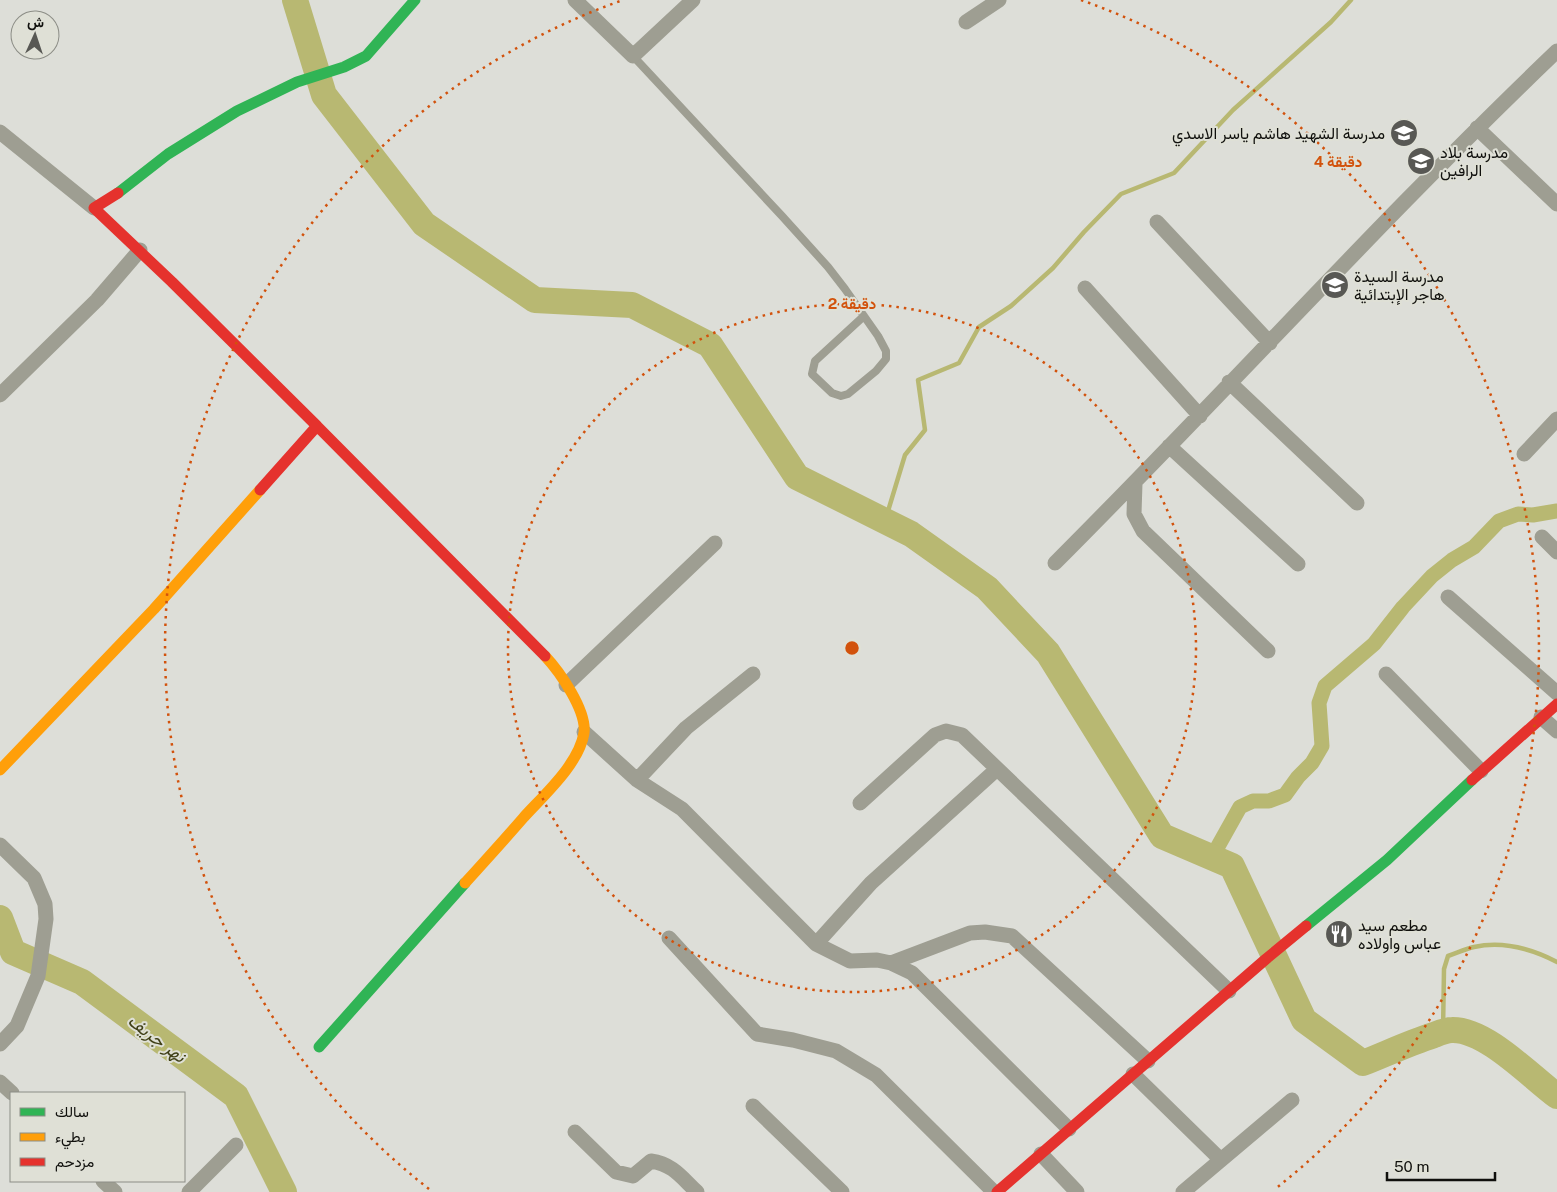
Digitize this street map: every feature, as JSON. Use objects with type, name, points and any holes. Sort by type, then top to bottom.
[{"type":"street","points":[[94,208],[117,194],[168,154],[237,111],[297,82],[333,71],[366,56],[415,0]]},
{"type":"street","points":[[575,0],[633,56],[693,0]]},
{"type":"street","points":[[966,22],[999,0]]},
{"type":"street","points":[[1055,563],[1200,416],[1229,382],[1270,343],[1476,128],[1557,51]]},
{"type":"street","points":[[1476,128],[1557,204]]},
{"type":"street","points":[[0,132],[94,208],[140,250],[374,482],[549,661],[566,685],[583,716],[584,732],[580,747],[562,775],[319,1047]]},
{"type":"street","points":[[1157,222],[1270,343]]},
{"type":"street","points":[[0,395],[97,300],[140,250]]},
{"type":"street","points":[[1085,288],[1200,416]]},
{"type":"street","points":[[1229,382],[1357,503]]},
{"type":"street","points":[[1524,454],[1557,419]]},
{"type":"street","points":[[0,770],[154,609],[317,426]]},
{"type":"street","points":[[1169,446],[1298,564]]},
{"type":"street","points":[[1135,483],[1134,514],[1143,531],[1268,651]]},
{"type":"street","points":[[1542,537],[1557,552]]},
{"type":"street","points":[[566,685],[714,543]]},
{"type":"street","points":[[1448,597],[1557,693]]},
{"type":"street","points":[[637,780],[686,728],[753,674]]},
{"type":"street","points":[[1386,674],[1481,770]]},
{"type":"street","points":[[670,938],[757,1034],[793,1040],[836,1052],[876,1075],[995,1192],[1042,1154],[1288,940],[1387,860],[1481,770],[1557,704]]},
{"type":"street","points":[[1542,717],[1557,731]]},
{"type":"street","points":[[860,803],[935,735],[946,731],[962,735],[1229,991]]},
{"type":"street","points":[[584,732],[637,780],[682,808],[816,944],[850,961],[876,960],[891,963],[912,973],[1070,1129]]},
{"type":"street","points":[[816,944],[871,883],[997,768]]},
{"type":"street","points":[[0,845],[34,878],[45,904],[46,919],[38,976],[17,1026],[0,1044]]},
{"type":"street","points":[[891,963],[970,933],[985,932],[1012,936],[1148,1061]]},
{"type":"street","points":[[1133,1074],[1221,1160]]},
{"type":"street","points":[[0,1082],[11,1092]]},
{"type":"street","points":[[1184,1192],[1292,1100]]},
{"type":"street","points":[[753,1106],[842,1192]]},
{"type":"street","points":[[575,1132],[616,1172],[633,1176],[651,1161],[661,1162],[671,1167],[697,1192]]},
{"type":"street","points":[[189,1192],[236,1145]]},
{"type":"street","points":[[1042,1154],[1077,1192]]},
{"type":"street","points":[[104,1182],[115,1192]]},
{"type":"lane","points":[[633,56],[828,268],[864,316],[878,336],[886,351],[886,360],[876,371],[848,394],[841,396],[832,393],[812,374],[815,361],[864,316]]},
{"type":"waterway","points":[[295,0],[324,95],[424,224],[535,300],[632,305],[710,345],[797,477],[911,534],[987,588],[1048,653],[1162,836],[1232,866],[1304,1020],[1363,1063],[1443,1032],[1452,1030],[1465,1032],[1493,1045],[1557,1096]]},
{"type":"waterway","points":[[885,521],[905,455],[925,430],[918,380],[959,363],[979,327],[1011,306],[1053,268],[1084,232],[1121,194],[1174,173],[1233,110],[1331,22],[1351,0]]},
{"type":"waterway","points":[[1212,857],[1240,807],[1253,801],[1269,801],[1285,795],[1298,777],[1312,763],[1322,746],[1319,703],[1325,686],[1374,644],[1403,607],[1432,576],[1452,560],[1474,547],[1499,521],[1518,514],[1533,515],[1557,511]]},
{"type":"waterway","name":"نهر جريف","points":[[0,918],[13,952],[82,982],[236,1096],[284,1192]]},
{"type":"waterway","points":[[1443,1032],[1444,969],[1448,956],[1474,947],[1495,945],[1517,947],[1557,962]]},
{"type":"traffic: fast","points":[[118,193],[168,154],[237,111],[297,82],[344,67],[366,56],[415,0]]},
{"type":"traffic: fast","points":[[1306,926],[1387,860],[1472,780]]},
{"type":"traffic: fast","points":[[319,1047],[465,883]]},
{"type":"traffic: slow","points":[[0,770],[154,609],[260,490]]},
{"type":"traffic: slow","points":[[465,883],[560,778],[581,745],[584,724],[577,703],[565,682],[545,656]]},
{"type":"traffic: jam","points":[[118,193],[94,208],[172,282],[317,426],[260,490]]},
{"type":"traffic: jam","points":[[317,426],[545,656]]},
{"type":"traffic: jam","points":[[1472,780],[1557,704]]},
{"type":"traffic: jam","points":[[997,1192],[1306,926]]},
{"type":"place","name":"مدرسة الشهيد هاشم ياسر الاسدي","points":[[1404,133]]},
{"type":"place","name":"مدرسة بلاد الرافين","points":[[1421,161]]},
{"type":"place","name":"مدرسة السيدة هاجر الإبتدائية","points":[[1335,285]]},
{"type":"place","name":"مطعم سيد عباس واولاده","points":[[1339,934]]}]
